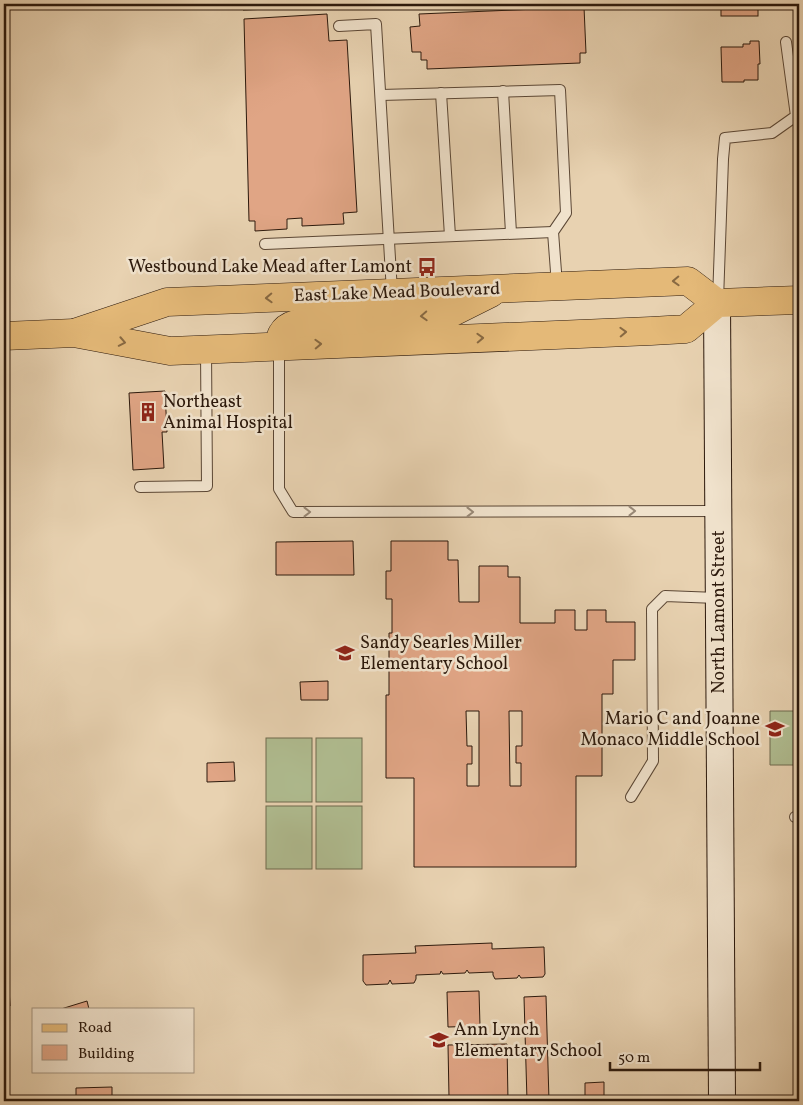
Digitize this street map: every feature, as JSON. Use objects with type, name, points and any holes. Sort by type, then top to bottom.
[{"type":"main road","name":"East Lake Mead Boulevard","points":[[4,336],[74,333],[170,351],[686,329],[717,303],[688,281],[167,302],[74,333]]},
{"type":"main road","points":[[279,346],[281,335],[288,326],[303,323],[447,315],[501,288]]},
{"type":"main road","points":[[717,303],[799,300]]},
{"type":"street","name":"North Lamont Street","points":[[717,303],[722,1101]]},
{"type":"lane","points":[[339,26],[376,24],[392,293]]},
{"type":"lane","points":[[717,303],[725,138],[772,133],[796,116],[786,42]]},
{"type":"lane","points":[[381,95],[560,90],[566,213],[553,232],[557,286]]},
{"type":"lane","points":[[503,91],[511,233]]},
{"type":"lane","points":[[441,93],[450,236]]},
{"type":"lane","points":[[265,244],[553,232]]},
{"type":"lane","points":[[279,346],[279,489],[293,512],[718,511]]},
{"type":"lane","points":[[140,487],[207,486],[206,350]]},
{"type":"lane","points":[[631,797],[653,761],[652,609],[665,596],[718,598]]},
{"type":"green space","points":[[770,711],[797,711],[798,765],[770,765]]},
{"type":"green space","points":[[266,738],[312,738],[312,802],[266,802]]},
{"type":"green space","points":[[316,738],[362,738],[362,802],[316,802]]},
{"type":"green space","points":[[266,806],[312,806],[312,869],[266,869]]},
{"type":"green space","points":[[316,806],[362,806],[362,869],[316,869]]},
{"type":"building","points":[[243,4],[360,4],[360,6],[243,10]]},
{"type":"building","points":[[721,4],[758,4],[758,16],[721,16]]},
{"type":"building","points":[[584,7],[586,53],[580,53],[580,63],[427,69],[427,60],[421,60],[421,52],[412,52],[410,27],[420,26],[419,14]]},
{"type":"building","points":[[327,14],[329,41],[347,40],[357,212],[343,213],[344,224],[302,226],[302,218],[287,219],[287,229],[255,231],[255,221],[249,221],[244,19]]},
{"type":"building","points":[[750,41],[759,41],[760,64],[758,64],[758,80],[722,82],[721,47],[743,47],[743,44],[750,44]]},
{"type":"building","name":"Northeast Animal Hospital","points":[[165,391],[167,432],[162,432],[164,468],[133,470],[129,393]]},
{"type":"building","points":[[353,541],[354,575],[276,575],[276,542]]},
{"type":"building","points":[[391,541],[448,541],[448,560],[458,560],[459,602],[479,602],[479,566],[508,566],[508,577],[520,577],[520,623],[555,623],[555,610],[575,610],[575,630],[587,630],[587,610],[606,610],[606,622],[635,622],[635,660],[613,660],[613,694],[602,694],[602,776],[576,776],[576,867],[414,867],[414,778],[386,778],[386,695],[389,695],[389,633],[392,633],[392,599],[386,599],[386,571],[391,571]],"holes":[[[466,711],[479,711],[479,786],[467,786],[467,764],[472,764],[472,746],[467,746]],[[509,711],[522,711],[522,746],[516,746],[516,763],[521,763],[521,786],[510,786]]]},
{"type":"building","points":[[328,681],[328,700],[301,700],[300,682]]},
{"type":"building","points":[[234,762],[235,781],[207,782],[207,763]]},
{"type":"building","points":[[492,943],[492,949],[544,947],[545,974],[543,977],[521,978],[519,975],[517,978],[495,979],[493,972],[469,973],[467,970],[465,973],[443,974],[441,971],[440,974],[416,975],[414,983],[392,984],[390,980],[388,984],[366,985],[363,981],[363,955],[416,953],[415,946]]},
{"type":"building","points":[[8,970],[10,1006],[4,1006],[4,971]]},
{"type":"building","points":[[479,991],[480,1026],[448,1027],[447,992]]},
{"type":"building","points":[[546,996],[549,1101],[527,1101],[524,997]]},
{"type":"building","points":[[87,1001],[89,1008],[64,1008]]},
{"type":"building","points":[[507,1044],[508,1101],[476,1101],[476,1097],[449,1097],[448,1045]]},
{"type":"building","points":[[604,1082],[604,1101],[585,1101],[585,1083]]},
{"type":"building","points":[[112,1087],[112,1101],[76,1101],[76,1088]]},
{"type":"place","name":"Westbound Lake Mead after Lamont","points":[[427,267]]},
{"type":"place","name":"Northeast Animal Hospital","points":[[148,412]]},
{"type":"place","name":"Sandy Searles Miller Elementary School","points":[[345,653]]},
{"type":"place","name":"Mario C and Joanne Monaco Middle School","points":[[775,729]]},
{"type":"place","name":"Ann Lynch Elementary School","points":[[439,1040]]}]
